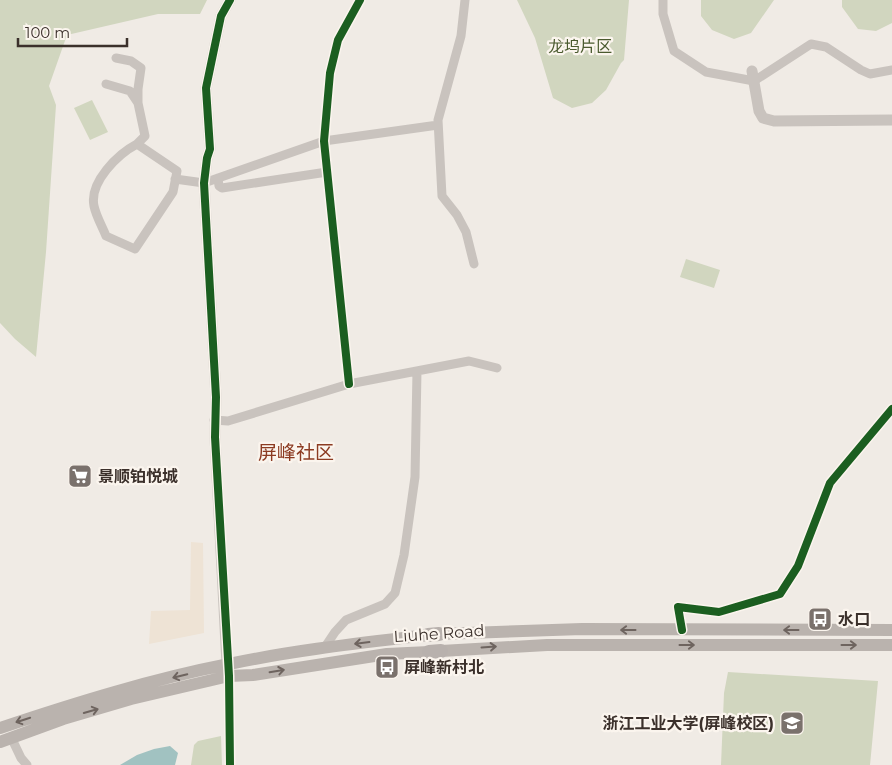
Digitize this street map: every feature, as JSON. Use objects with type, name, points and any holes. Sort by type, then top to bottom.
[{"type":"main road","name":"Liuhe Road","points":[[0,728],[115,692],[228,670],[325,647],[434,634],[547,630],[892,630]]},
{"type":"main road","name":"Liuhe Road","points":[[6,739],[64,719],[228,670],[252,675],[387,654],[547,644],[892,645]]},
{"type":"street","points":[[230,0],[221,16],[206,88],[210,148],[206,158],[204,183],[216,397],[214,420],[228,670],[230,765]]},
{"type":"street","points":[[348,384],[324,141],[330,73],[338,40],[360,0]]},
{"type":"street","points":[[465,0],[461,36],[438,125],[442,196],[466,232],[474,264]]},
{"type":"street","points":[[663,0],[663,14],[670,43],[674,50],[706,72],[753,76],[811,44],[826,48],[870,74],[892,70]]},
{"type":"street","points":[[116,58],[131,61],[141,68],[138,103],[144,136],[137,144],[116,159],[103,174],[95,192],[93,205],[106,236],[136,249],[172,192],[177,171],[137,144]]},
{"type":"street","points":[[753,76],[759,110],[763,118],[774,121],[892,120]]},
{"type":"street","points":[[106,84],[130,91],[138,103]]},
{"type":"street","points":[[176,179],[204,183],[324,141],[438,125]]},
{"type":"street","points":[[218,178],[219,186],[222,188],[327,172]]},
{"type":"street","points":[[214,420],[228,421],[348,384],[469,361],[497,368]]},
{"type":"street","points":[[325,647],[346,620],[385,604],[395,593],[404,555],[415,477],[417,371]]},
{"type":"street","points":[[682,630],[678,607],[719,612],[780,594],[798,566],[830,483],[892,409]]},
{"type":"street","points":[[6,739],[27,765]]},
{"type":"green space","points":[[0,0],[207,0],[200,14],[158,14],[67,35],[49,86],[56,105],[46,252],[36,357],[0,323]]},
{"type":"green space","name":"龙坞片区","points":[[517,0],[629,0],[624,60],[606,90],[592,103],[572,108],[553,98],[535,38]]},
{"type":"green space","points":[[701,0],[774,0],[751,33],[734,39],[712,30],[701,16]]},
{"type":"green space","points":[[842,0],[892,0],[892,23],[876,31],[858,29],[842,7]]},
{"type":"green space","points":[[92,100],[108,132],[90,140],[74,108]]},
{"type":"green space","points":[[686,259],[720,270],[714,288],[680,277]]},
{"type":"green space","name":"浙江工业大学(屏峰校区)","points":[[728,672],[878,681],[870,765],[721,765],[724,693]]},
{"type":"green space","points":[[221,736],[222,765],[191,765],[194,745],[198,741]]},
{"type":"shaded area","points":[[191,542],[203,543],[204,633],[149,644],[151,611],[190,610]]},
{"type":"water","points":[[170,746],[178,753],[175,765],[120,765],[137,755]]},
{"type":"cycle path","points":[[230,0],[221,16],[206,88],[210,149],[204,183],[216,397],[215,437],[229,676],[230,765]]},
{"type":"cycle path","points":[[349,384],[324,141],[330,73],[338,40],[360,0]]},
{"type":"cycle path","points":[[682,630],[678,607],[719,612],[780,594],[798,566],[830,483],[892,409]]},
{"type":"place","name":"景顺铂悦城","points":[[80,476]]},
{"type":"place","name":"水口","points":[[820,619]]},
{"type":"place","name":"屏峰新村北","points":[[387,667]]},
{"type":"place","name":"浙江工业大学(屏峰校区)","points":[[792,723]]},
{"type":"district","name":"屏峰社区","points":[[296,452]]}]
